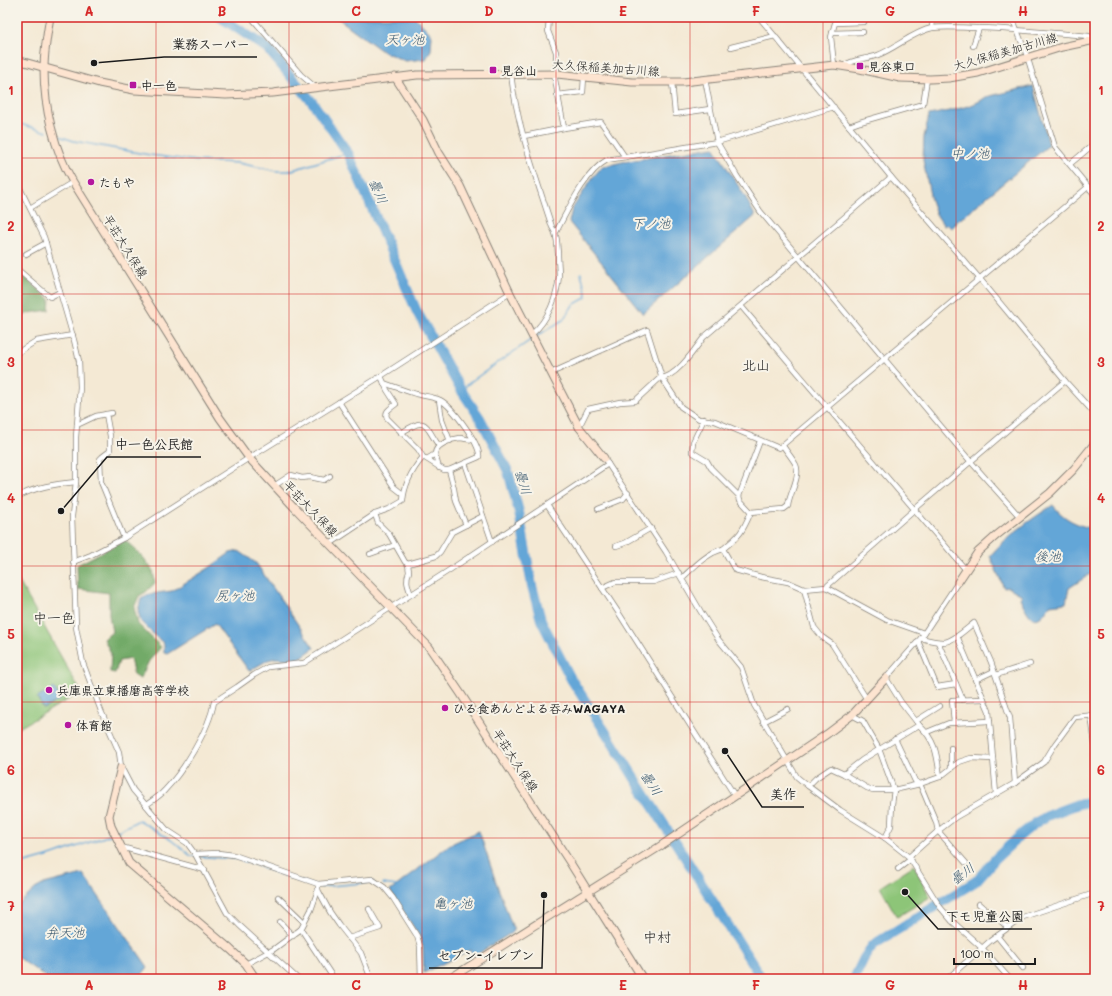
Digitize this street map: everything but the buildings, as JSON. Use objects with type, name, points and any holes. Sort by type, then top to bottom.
[{"type":"main road","name":"平荘大久保線","points":[[50,17],[44,68],[45,90],[55,138],[60,154],[73,182],[220,418],[249,458],[274,486],[429,647],[461,694],[588,892],[640,978]]},
{"type":"main road","name":"大久保稲美加古川線","points":[[17,60],[134,90],[226,96],[258,95],[395,77],[431,74],[555,74],[632,82],[672,82],[834,65],[900,78],[949,78],[964,76],[1002,66],[1027,56],[1077,43],[1095,40]]},
{"type":"main road","points":[[395,77],[423,120],[439,153],[460,186],[510,293],[579,427],[606,461]]},
{"type":"main road","points":[[958,582],[978,552],[1054,489],[1092,452],[1095,443]]},
{"type":"main road","points":[[449,979],[659,847],[827,734],[852,714],[886,678]]},
{"type":"main road","points":[[121,767],[109,816],[110,826],[129,863],[246,964],[256,979]]},
{"type":"street","points":[[251,17],[301,75],[315,87]]},
{"type":"street","points":[[549,17],[548,31],[556,52],[555,74],[557,95],[564,128]]},
{"type":"street","points":[[759,17],[891,177],[980,279],[1065,381],[1095,414]]},
{"type":"street","points":[[932,28],[933,17]]},
{"type":"street","points":[[1012,17],[1027,56],[1055,147],[1095,196]]},
{"type":"street","points":[[834,65],[830,37],[835,22],[864,22]]},
{"type":"street","points":[[843,66],[850,61],[876,56],[890,50],[915,35],[932,28],[1016,30],[1089,36],[1095,40]]},
{"type":"street","points":[[973,46],[979,28]]},
{"type":"street","points":[[832,33],[863,32]]},
{"type":"street","points":[[731,47],[775,36]]},
{"type":"street","points":[[511,74],[517,112],[533,169],[552,227],[556,232]]},
{"type":"street","points":[[557,95],[583,92],[584,77]]},
{"type":"street","points":[[705,79],[717,142],[760,212],[1020,518]]},
{"type":"street","points":[[850,126],[923,104],[928,79]]},
{"type":"street","points":[[672,82],[675,114],[710,109]]},
{"type":"street","points":[[534,338],[548,316],[556,291],[559,276],[556,232],[578,193],[599,164],[607,160],[717,142],[834,107]]},
{"type":"street","points":[[524,136],[601,122],[625,157]]},
{"type":"street","points":[[1070,164],[1095,142]]},
{"type":"street","points":[[579,427],[588,409],[620,402],[634,402],[660,378],[676,370],[687,360],[704,337],[891,177]]},
{"type":"street","points":[[17,182],[46,243],[73,335],[78,361],[80,388],[77,425],[76,482],[72,516],[76,627],[83,663],[101,711],[120,752],[121,767],[133,790],[167,830],[187,843],[205,870],[227,913],[298,979]]},
{"type":"street","points":[[30,208],[73,182]]},
{"type":"street","points":[[552,373],[647,330],[662,378],[681,408],[700,419],[715,421],[760,441],[780,448],[1088,187]]},
{"type":"street","points":[[26,254],[46,243]]},
{"type":"street","points":[[17,269],[50,297],[60,292]]},
{"type":"street","points":[[73,562],[91,555],[124,538],[510,293]]},
{"type":"street","points":[[741,306],[966,570]]},
{"type":"street","points":[[17,354],[36,341],[73,335]]},
{"type":"street","points":[[381,376],[384,383],[396,404],[386,412],[385,415],[425,458],[439,468],[448,470],[479,457],[478,447],[446,404],[439,400],[384,383]]},
{"type":"street","points":[[826,587],[1065,381]]},
{"type":"street","points":[[439,400],[442,420],[450,441]]},
{"type":"street","points":[[339,402],[394,487],[403,494]]},
{"type":"street","points":[[77,425],[96,416],[112,413]]},
{"type":"street","points":[[106,414],[110,436],[110,451],[100,459],[101,482],[124,538]]},
{"type":"street","points":[[704,419],[693,442],[692,452],[707,461],[711,468],[739,496],[740,500],[751,512]]},
{"type":"street","points":[[401,433],[414,424],[424,424],[439,446]]},
{"type":"street","points":[[439,468],[435,454],[436,449],[439,446],[459,438],[469,440],[473,439]]},
{"type":"street","points":[[739,496],[760,441]]},
{"type":"street","points":[[751,512],[784,509],[788,506],[789,498],[796,482],[797,467],[783,446]]},
{"type":"street","points":[[330,544],[375,514],[389,509],[403,501],[403,494],[409,477],[418,463],[435,454]]},
{"type":"street","points":[[146,805],[164,792],[176,777],[209,721],[214,702],[268,666],[304,663],[502,536],[606,461],[651,528],[715,634],[741,667],[754,705],[797,777],[840,810],[884,838],[910,858],[940,907],[952,921],[982,948],[1010,979]]},
{"type":"street","points":[[464,463],[492,542]]},
{"type":"street","points":[[448,470],[456,501],[466,525]]},
{"type":"street","points":[[274,486],[291,475],[302,478],[324,480],[330,476]]},
{"type":"street","points":[[17,497],[39,488],[76,482]]},
{"type":"street","points":[[598,509],[623,499],[628,493]]},
{"type":"street","points":[[547,505],[735,796]]},
{"type":"street","points":[[682,578],[698,563],[723,549],[739,536],[744,529],[751,512]]},
{"type":"street","points":[[375,514],[378,523],[389,534],[405,562],[408,564],[409,572],[407,582],[411,595]]},
{"type":"street","points":[[408,564],[436,556],[452,532],[483,516]]},
{"type":"street","points":[[616,546],[625,543],[651,528]]},
{"type":"street","points":[[370,554],[395,545]]},
{"type":"street","points":[[723,549],[735,570],[788,582],[804,589],[826,587],[887,620],[924,633]]},
{"type":"street","points":[[602,588],[615,582],[653,582],[679,573]]},
{"type":"street","points":[[940,777],[937,752],[927,732],[919,725],[894,693],[886,678],[920,640],[958,582]]},
{"type":"street","points":[[804,589],[814,627],[822,637],[832,644],[866,698]]},
{"type":"street","points":[[920,640],[946,642],[974,623],[995,673],[1010,718],[1016,783]]},
{"type":"street","points":[[956,636],[989,711],[996,794]]},
{"type":"street","points":[[920,640],[937,687],[956,684]]},
{"type":"street","points":[[938,642],[963,700]]},
{"type":"street","points":[[976,680],[995,673],[1030,664]]},
{"type":"street","points":[[954,722],[952,700],[984,699]]},
{"type":"street","points":[[916,721],[940,706]]},
{"type":"street","points":[[763,722],[788,709]]},
{"type":"street","points":[[852,714],[863,721],[879,749],[894,790],[891,826],[884,838]]},
{"type":"street","points":[[898,869],[938,831],[956,817],[1016,783],[1044,762],[1075,717],[1093,715],[1095,744]]},
{"type":"street","points":[[927,732],[954,722],[990,721]]},
{"type":"street","points":[[844,774],[862,760],[919,725]]},
{"type":"street","points":[[895,739],[915,780],[920,784],[936,822],[938,831],[966,863]]},
{"type":"street","points":[[951,748],[951,768]]},
{"type":"street","points":[[808,786],[816,778],[831,768],[844,774],[866,788],[873,790],[894,790],[920,784],[940,777],[959,762],[970,758],[993,759]]},
{"type":"street","points":[[121,847],[205,870]]},
{"type":"street","points":[[195,854],[218,853],[234,855],[318,887],[372,879],[384,887],[417,936],[420,946],[421,979]]},
{"type":"street","points":[[246,964],[269,952],[301,929],[311,910],[318,887]]},
{"type":"street","points":[[318,887],[339,925],[361,953],[371,979]]},
{"type":"street","points":[[947,979],[982,948],[1023,917],[1095,893]]},
{"type":"street","points":[[278,897],[304,922]]},
{"type":"street","points":[[979,904],[999,919],[1007,928]]},
{"type":"street","points":[[349,938],[380,928],[369,909]]},
{"type":"street","points":[[280,922],[293,936]]},
{"type":"street","points":[[301,929],[334,979]]},
{"type":"street","points":[[997,936],[1023,968]]},
{"type":"green space","points":[[17,274],[22,275],[50,299],[49,310],[29,313],[21,317],[17,312]]},
{"type":"green space","points":[[125,540],[143,557],[153,571],[155,583],[146,592],[139,596],[134,608],[138,624],[161,647],[149,661],[140,679],[134,675],[130,659],[119,661],[115,673],[110,672],[111,653],[104,639],[112,632],[109,615],[109,593],[78,589],[77,565]]},
{"type":"green space","points":[[17,578],[81,692],[17,729]]},
{"type":"green space","points":[[914,865],[930,897],[897,917],[880,887]]},
{"type":"water","name":"天ヶ池","points":[[336,17],[415,17],[432,35],[431,50],[426,59],[405,61],[382,51]]},
{"type":"water","name":"中ノ池","points":[[1033,86],[1049,145],[959,220],[954,222],[956,224],[951,228],[947,224],[944,226],[936,214],[931,200],[923,160],[924,137],[929,115],[951,111],[975,104],[986,97]]},
{"type":"water","name":"下ノ池","points":[[714,147],[746,198],[755,216],[643,314],[569,222],[572,209],[593,177],[602,167],[622,162]]},
{"type":"water","name":"後池","points":[[1053,505],[1062,515],[1077,524],[1095,530],[1095,571],[1069,588],[1066,603],[1050,605],[1041,617],[1037,619],[1030,616],[1027,612],[1020,598],[1022,595],[1008,587],[1004,588],[990,556],[997,548],[1028,522]]},
{"type":"water","name":"尻ヶ池","points":[[239,551],[256,563],[314,648],[299,659],[294,660],[276,658],[268,660],[249,671],[215,624],[167,654],[164,653],[164,644],[141,622],[138,611],[141,599],[150,594],[172,591],[230,553]]},
{"type":"water","points":[[54,688],[61,699],[44,709],[37,698]]},
{"type":"water","name":"亀ヶ池","points":[[479,831],[514,931],[473,957],[470,950],[424,973],[423,947],[418,934],[390,891],[449,845]]},
{"type":"water","name":"弁天池","points":[[83,874],[148,967],[140,977],[132,979],[49,979],[17,957],[17,906],[35,889],[44,884]]},
{"type":"waterway","name":"曇川","points":[[220,17],[267,48],[313,103],[348,153],[417,312],[461,390],[480,418],[508,471],[519,512],[532,586],[541,620],[571,679],[762,979]]},
{"type":"waterway","points":[[17,123],[47,132]]},
{"type":"waterway","points":[[59,136],[74,141],[150,155],[198,161],[238,163],[277,171],[289,171],[348,153]]},
{"type":"waterway","points":[[535,337],[563,320],[573,305],[587,297],[581,273]]},
{"type":"waterway","points":[[461,390],[532,339]]},
{"type":"waterway","name":"曇川","points":[[854,979],[864,958],[873,945],[976,881],[996,858],[1037,822],[1049,815],[1078,804],[1095,801]]},
{"type":"waterway","points":[[116,832],[139,820],[171,840],[191,856],[238,859],[316,887]]},
{"type":"waterway","points":[[18,865],[47,857],[113,834]]},
{"type":"waterway","points":[[320,887],[373,882]]},
{"type":"waterway","points":[[383,884],[397,886]]},
{"type":"place","name":"業務スーパー","points":[[94,63]]},
{"type":"place","name":"見谷東口","points":[[860,66]]},
{"type":"place","name":"見谷山","points":[[493,70]]},
{"type":"place","name":"中一色","points":[[133,85]]},
{"type":"place","name":"たもや","points":[[91,182]]},
{"type":"place","name":"中一色公民館","points":[[61,511]]},
{"type":"place","name":"兵庫県立東播磨高等学校","points":[[49,690]]},
{"type":"place","name":"ひる食あんどよる吞みWAGAYA","points":[[445,708]]},
{"type":"place","name":"体育館","points":[[68,725]]},
{"type":"place","name":"美作","points":[[725,751]]},
{"type":"place","name":"下モ児童公園","points":[[905,892]]},
{"type":"place","name":"セブン-イレブン","points":[[544,895]]},
{"type":"district","name":"北山","points":[[756,364]]},
{"type":"district","name":"中一色","points":[[54,617]]},
{"type":"district","name":"中村","points":[[657,936]]}]
